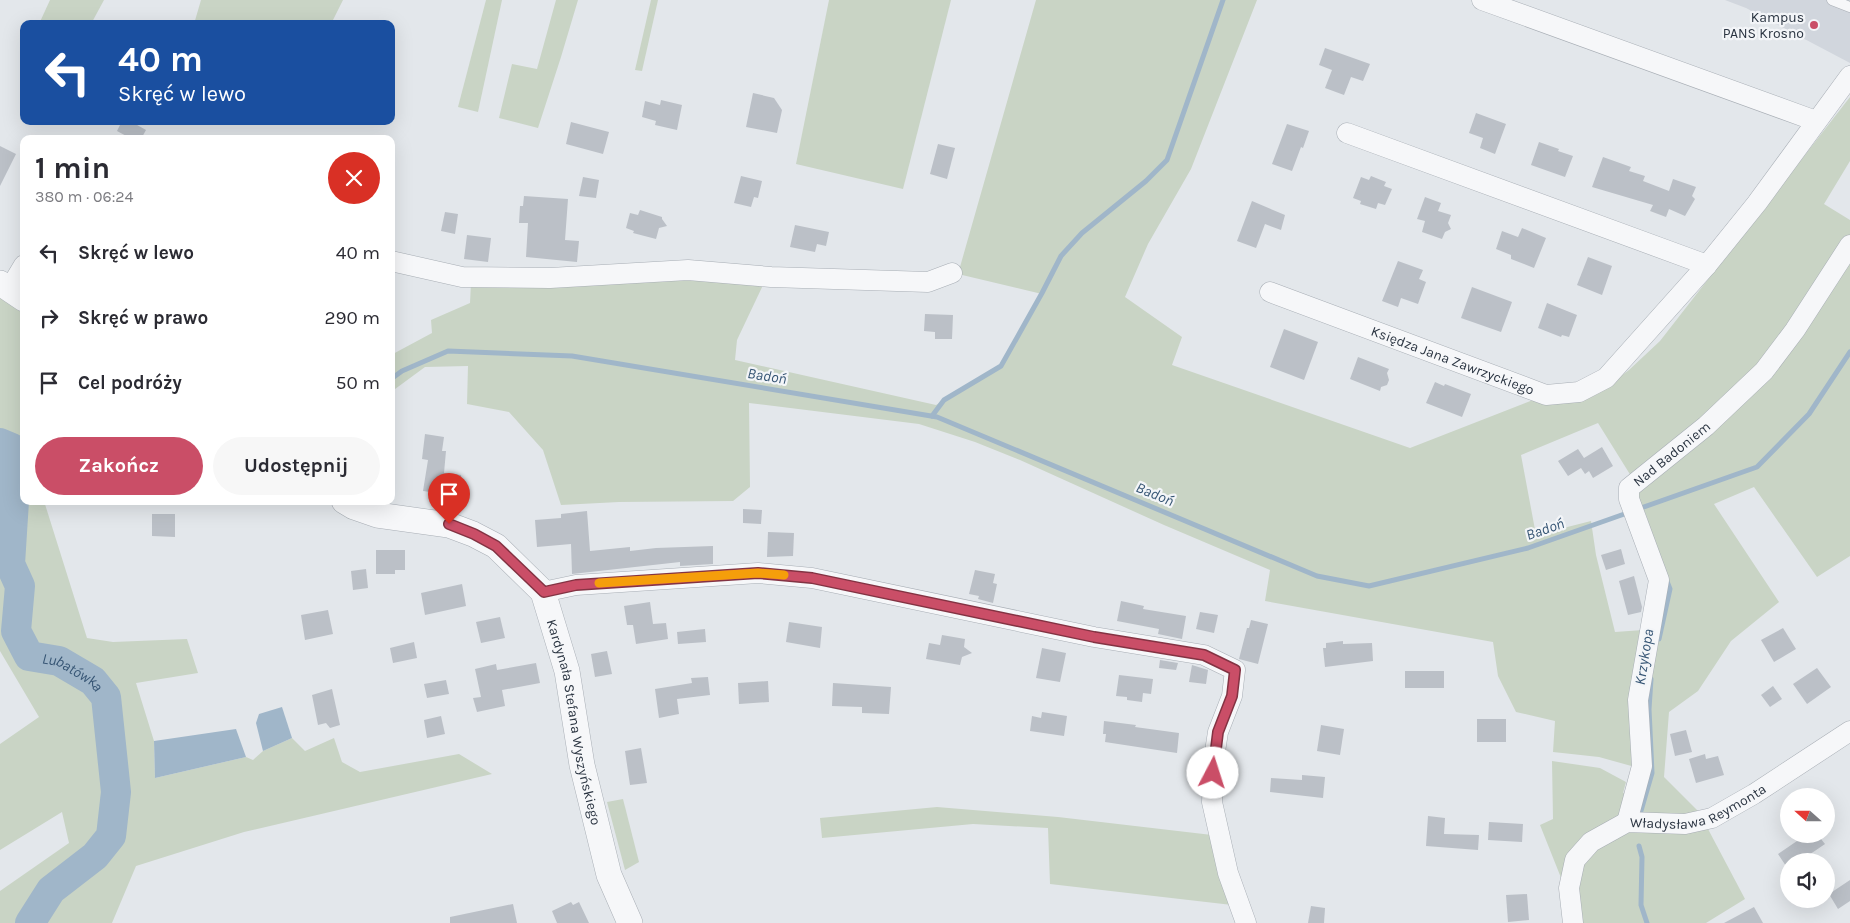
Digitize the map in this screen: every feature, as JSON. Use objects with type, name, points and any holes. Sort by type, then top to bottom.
[{"type":"street","points":[[1482,0],[1816,121]]},
{"type":"street","name":"Księdza Jana Zawrzyckiego","points":[[1270,292],[1546,395],[1579,392],[1606,378],[1707,265],[1757,203],[1850,76]]},
{"type":"street","points":[[1347,133],[1707,265]]},
{"type":"street","name":"Nad Badoniem","points":[[1627,822],[1642,766],[1638,700],[1658,580],[1629,499],[1629,488],[1706,426],[1764,371],[1795,330],[1850,245]]},
{"type":"street","points":[[395,262],[462,277],[550,278],[688,270],[771,277],[928,282],[952,273]]},
{"type":"street","points":[[11,291],[20,273]]},
{"type":"street","name":"Kardynała Stefana Wyszyńskiego","points":[[351,505],[377,514],[449,524],[474,534],[496,546],[544,592],[567,670],[582,765],[609,875],[630,923]]},
{"type":"street","points":[[544,592],[576,585],[748,574],[812,578],[1094,637],[1204,655],[1235,670],[1232,696],[1218,732],[1214,758],[1212,802],[1228,873],[1246,923]]},
{"type":"street","name":"Władysława Reymonta","points":[[1573,923],[1569,888],[1575,860],[1591,842],[1627,822],[1685,824],[1712,818],[1754,794],[1850,731]]},
{"type":"lane","points":[[1832,0],[1850,7]]},
{"type":"shaded area","name":"Kampus PANS Krosno","points":[[1725,0],[1850,0],[1850,63],[1746,8]]},
{"type":"green space","points":[[50,0],[104,0],[93,20],[41,20]]},
{"type":"green space","points":[[201,0],[343,0],[333,20],[195,20]]},
{"type":"green space","points":[[486,0],[502,0],[478,112],[458,107]]},
{"type":"green space","points":[[556,0],[578,0],[538,128],[499,118],[512,64],[537,69]]},
{"type":"green space","points":[[651,0],[658,0],[642,71],[635,70]]},
{"type":"green space","points":[[829,0],[951,0],[903,189],[796,164]]},
{"type":"green space","points":[[1036,0],[1257,0],[1191,169],[1148,244],[1125,297],[1182,337],[1172,365],[1410,448],[1538,398],[1606,387],[1629,370],[1660,341],[1850,97],[1850,161],[1824,204],[1850,220],[1850,235],[1753,374],[1631,476],[1598,423],[1521,455],[1536,535],[1591,521],[1596,555],[1615,632],[1643,630],[1635,767],[1599,757],[1553,752],[1555,721],[1516,712],[1498,676],[1493,642],[1265,601],[1270,570],[1164,525],[1020,460],[975,442],[919,424],[749,403],[750,487],[733,501],[619,502],[561,505],[543,450],[509,412],[467,404],[468,366],[425,367],[395,389],[395,353],[432,333],[431,320],[470,303],[471,283],[686,278],[764,283],[737,340],[735,360],[936,405],[1001,366],[1042,294],[958,274]]},
{"type":"green space","points":[[1850,252],[1850,556],[1817,577],[1754,487],[1714,504],[1779,602],[1731,641],[1698,691],[1669,712],[1664,777],[1699,812],[1745,899],[1706,923],[1579,923],[1540,825],[1553,819],[1552,761],[1600,768],[1626,782],[1623,793],[1646,784],[1646,705],[1665,574],[1646,515],[1636,493],[1694,446]]},
{"type":"green space","points":[[0,294],[20,307],[20,505],[45,505],[87,638],[113,642],[187,639],[198,673],[136,683],[154,741],[155,778],[246,757],[253,760],[263,751],[292,738],[305,751],[334,738],[342,762],[360,772],[459,754],[492,774],[244,832],[136,866],[112,923],[0,923],[0,891],[69,843],[62,812],[0,850],[0,744],[39,717],[0,651]]},
{"type":"green space","points":[[623,799],[639,862],[625,870],[607,802]]},
{"type":"green space","points":[[937,807],[1058,817],[1212,835],[1232,905],[1050,884],[1048,828],[973,824],[822,838],[820,818]]},
{"type":"water","points":[[282,707],[292,738],[263,751],[256,723],[259,714]]},
{"type":"water","points":[[236,729],[246,757],[155,778],[154,741]]},
{"type":"building","points":[[1325,48],[1370,64],[1363,81],[1351,77],[1344,95],[1325,88],[1332,70],[1319,65]]},
{"type":"building","points":[[753,93],[774,98],[782,110],[777,133],[746,127]]},
{"type":"building","points":[[661,100],[682,105],[677,130],[655,125],[656,121],[642,117],[645,101],[660,105]]},
{"type":"building","points":[[1476,113],[1506,124],[1495,154],[1480,148],[1483,138],[1469,133]]},
{"type":"building","points":[[571,122],[609,132],[603,154],[566,144]]},
{"type":"building","points":[[1287,124],[1309,131],[1292,171],[1272,164]]},
{"type":"building","points":[[120,125],[137,125],[146,130],[143,135],[124,135],[117,131]]},
{"type":"building","points":[[1539,142],[1573,156],[1565,177],[1531,165]]},
{"type":"building","points":[[938,144],[955,148],[947,179],[930,174]]},
{"type":"building","points":[[0,146],[16,154],[0,186]]},
{"type":"building","points":[[1603,157],[1631,167],[1629,171],[1645,176],[1643,181],[1669,191],[1673,179],[1696,187],[1692,196],[1695,199],[1685,216],[1669,209],[1666,217],[1650,211],[1653,205],[1592,187]]},
{"type":"building","points":[[741,176],[762,181],[758,198],[754,197],[751,207],[734,203]]},
{"type":"building","points":[[1371,176],[1386,182],[1384,186],[1392,189],[1385,205],[1378,203],[1376,209],[1360,204],[1361,201],[1353,198],[1361,177],[1369,180]]},
{"type":"building","points":[[583,177],[599,180],[596,198],[579,196]]},
{"type":"building","points":[[524,196],[568,199],[565,240],[579,241],[577,262],[526,257],[528,223],[519,223],[520,206],[523,206]]},
{"type":"building","points":[[1425,197],[1441,203],[1438,211],[1451,215],[1448,223],[1451,229],[1445,232],[1442,239],[1422,232],[1425,221],[1417,219]]},
{"type":"building","points":[[1252,201],[1285,215],[1281,230],[1265,224],[1256,248],[1237,241]]},
{"type":"building","points":[[640,210],[662,217],[667,226],[659,228],[656,239],[633,233],[634,231],[626,228],[630,213],[638,215]]},
{"type":"building","points":[[445,212],[458,214],[455,234],[441,231]]},
{"type":"building","points":[[795,225],[829,232],[826,246],[817,244],[815,252],[790,247]]},
{"type":"building","points":[[1522,228],[1546,238],[1534,268],[1511,259],[1511,255],[1496,249],[1502,231],[1518,237]]},
{"type":"building","points":[[467,235],[491,238],[488,262],[464,259]]},
{"type":"building","points":[[1588,257],[1612,266],[1602,295],[1577,285]]},
{"type":"building","points":[[1398,261],[1423,270],[1419,279],[1426,282],[1418,304],[1401,298],[1398,307],[1382,301]]},
{"type":"building","points":[[1472,287],[1512,302],[1501,332],[1461,318]]},
{"type":"building","points":[[1547,303],[1577,315],[1569,337],[1562,335],[1561,337],[1538,328]]},
{"type":"building","points":[[925,314],[953,315],[952,339],[935,339],[935,332],[924,331]]},
{"type":"building","points":[[1284,329],[1318,342],[1304,380],[1270,367]]},
{"type":"building","points":[[1358,357],[1389,369],[1387,385],[1381,387],[1380,391],[1350,379]]},
{"type":"building","points":[[1435,382],[1471,394],[1462,417],[1426,403]]},
{"type":"building","points":[[425,434],[444,437],[442,451],[446,451],[444,473],[461,475],[458,496],[423,491],[428,460],[422,459]]},
{"type":"building","points":[[1602,447],[1613,466],[1593,478],[1589,471],[1585,474],[1581,468],[1568,476],[1558,461],[1578,449],[1584,458]]},
{"type":"building","points":[[743,509],[762,510],[761,524],[743,523]]},
{"type":"building","points":[[587,511],[590,551],[630,547],[630,551],[713,546],[713,564],[680,566],[680,562],[572,574],[571,544],[537,547],[535,520],[561,518],[561,514]]},
{"type":"building","points":[[152,514],[175,514],[175,537],[152,536]]},
{"type":"building","points":[[768,532],[794,533],[793,556],[767,557]]},
{"type":"building","points":[[1621,549],[1625,564],[1606,570],[1601,555]]},
{"type":"building","points":[[376,550],[405,550],[405,570],[395,570],[395,574],[376,574]]},
{"type":"building","points":[[366,569],[368,588],[353,590],[351,571]]},
{"type":"building","points":[[975,570],[995,574],[993,583],[997,584],[993,603],[978,599],[979,596],[969,594]]},
{"type":"building","points":[[1634,576],[1642,607],[1641,612],[1628,615],[1619,581]]},
{"type":"building","points":[[462,584],[466,606],[425,615],[421,593]]},
{"type":"building","points":[[1121,601],[1144,606],[1143,609],[1186,616],[1182,639],[1158,634],[1159,629],[1117,621]]},
{"type":"building","points":[[650,602],[653,624],[666,623],[668,639],[636,644],[633,625],[627,625],[624,606]]},
{"type":"building","points":[[328,610],[333,634],[305,640],[301,615]]},
{"type":"building","points":[[1200,612],[1218,615],[1214,633],[1196,629]]},
{"type":"building","points":[[500,617],[505,638],[481,643],[476,622]]},
{"type":"building","points":[[1251,620],[1268,624],[1258,664],[1239,659]]},
{"type":"building","points":[[789,622],[822,627],[820,648],[786,642]]},
{"type":"building","points":[[1783,628],[1796,649],[1774,662],[1761,640]]},
{"type":"building","points":[[705,629],[706,642],[678,644],[677,632]]},
{"type":"building","points":[[942,635],[965,639],[964,647],[972,653],[962,657],[960,665],[926,659],[929,643],[940,645]]},
{"type":"building","points":[[1343,641],[1343,644],[1372,643],[1373,661],[1325,667],[1323,648],[1326,648],[1326,643]]},
{"type":"building","points":[[414,642],[417,658],[393,663],[390,648]]},
{"type":"building","points":[[1042,648],[1066,653],[1060,682],[1036,678]]},
{"type":"building","points":[[607,651],[612,674],[595,677],[591,654]]},
{"type":"building","points":[[1160,660],[1178,663],[1176,670],[1159,668]]},
{"type":"building","points":[[536,663],[540,683],[502,690],[505,706],[477,712],[473,698],[481,697],[475,669],[496,664],[497,670]]},
{"type":"building","points":[[1192,665],[1208,670],[1206,684],[1189,682]]},
{"type":"building","points":[[1817,668],[1831,687],[1807,704],[1793,684]]},
{"type":"building","points":[[1405,671],[1444,671],[1444,688],[1405,688]]},
{"type":"building","points":[[1119,675],[1153,679],[1151,694],[1143,693],[1142,702],[1116,696]]},
{"type":"building","points":[[708,677],[710,695],[677,699],[679,714],[659,718],[655,689],[692,683],[691,678]]},
{"type":"building","points":[[446,680],[449,694],[427,698],[424,684]]},
{"type":"building","points":[[768,681],[769,702],[739,704],[738,683]]},
{"type":"building","points":[[833,683],[891,687],[889,714],[862,713],[862,707],[832,706]]},
{"type":"building","points":[[1773,686],[1782,699],[1770,707],[1761,695]]},
{"type":"building","points":[[332,689],[340,725],[330,728],[326,723],[318,725],[312,695]]},
{"type":"building","points":[[1042,712],[1067,716],[1064,736],[1030,731],[1032,716],[1041,718]]},
{"type":"building","points":[[441,716],[445,734],[427,738],[424,720]]},
{"type":"building","points":[[1477,719],[1506,719],[1506,742],[1477,742]]},
{"type":"building","points":[[1104,721],[1179,733],[1177,753],[1105,742],[1106,734],[1103,734]]},
{"type":"building","points":[[1321,725],[1344,729],[1340,755],[1317,751]]},
{"type":"building","points":[[1686,730],[1692,752],[1675,756],[1670,734]]},
{"type":"building","points":[[641,748],[647,783],[630,785],[625,751]]},
{"type":"building","points":[[1705,754],[1706,759],[1718,756],[1724,775],[1696,783],[1689,759]]},
{"type":"building","points":[[1302,775],[1325,777],[1323,798],[1270,792],[1271,778],[1302,780]]},
{"type":"building","points":[[1428,816],[1445,818],[1444,834],[1479,835],[1478,850],[1426,846]]},
{"type":"building","points":[[1489,822],[1523,824],[1522,842],[1488,840]]},
{"type":"building","points":[[1794,843],[1825,844],[1812,853],[1780,853],[1780,857],[1778,854]]},
{"type":"building","points":[[1850,880],[1850,901],[1838,909],[1835,904],[1835,890]]},
{"type":"building","points":[[1527,894],[1529,920],[1508,922],[1506,895]]},
{"type":"building","points":[[571,902],[573,905],[579,902],[589,923],[557,923],[552,911]]},
{"type":"building","points":[[513,904],[517,923],[450,923],[450,917]]},
{"type":"building","points":[[1311,906],[1325,908],[1324,923],[1308,923]]},
{"type":"building","points":[[1754,907],[1763,923],[1724,923]]},
{"type":"waterway","points":[[932,416],[944,400],[1001,366],[1061,256],[1082,233],[1146,181],[1167,160],[1223,0]]},
{"type":"waterway","name":"Badoń","points":[[395,376],[402,371],[448,351],[572,356],[937,417],[1317,576],[1369,586],[1528,548],[1630,512]]},
{"type":"waterway","name":"Badoń","points":[[1638,509],[1757,467],[1809,414],[1850,352]]},
{"type":"waterway","name":"Lubatówka","points":[[0,443],[12,448],[15,485],[10,564],[20,586],[16,631],[29,656],[59,661],[93,681],[106,697],[116,792],[111,836],[95,856],[51,890],[30,923]]},
{"type":"waterway","name":"Badoń","points":[[12,448],[20,449]]},
{"type":"waterway","name":"Krzykopa","points":[[1659,639],[1670,589],[1666,579]]},
{"type":"waterway","name":"Krzykopa","points":[[1640,814],[1652,773],[1649,709],[1651,679]]},
{"type":"waterway","name":"Krzykopa","points":[[1639,846],[1642,857],[1641,905],[1647,923]]},
{"type":"slow traffic","points":[[599,583],[758,573],[784,575]]},
{"type":"place","name":"Kampus PANS Krosno","points":[[1814,25]]},
{"type":"route","points":[[449,524],[474,534],[496,546],[544,592],[576,585],[758,573],[812,578],[1094,637],[1204,655],[1235,670],[1232,696],[1218,732],[1213,773]]}]
